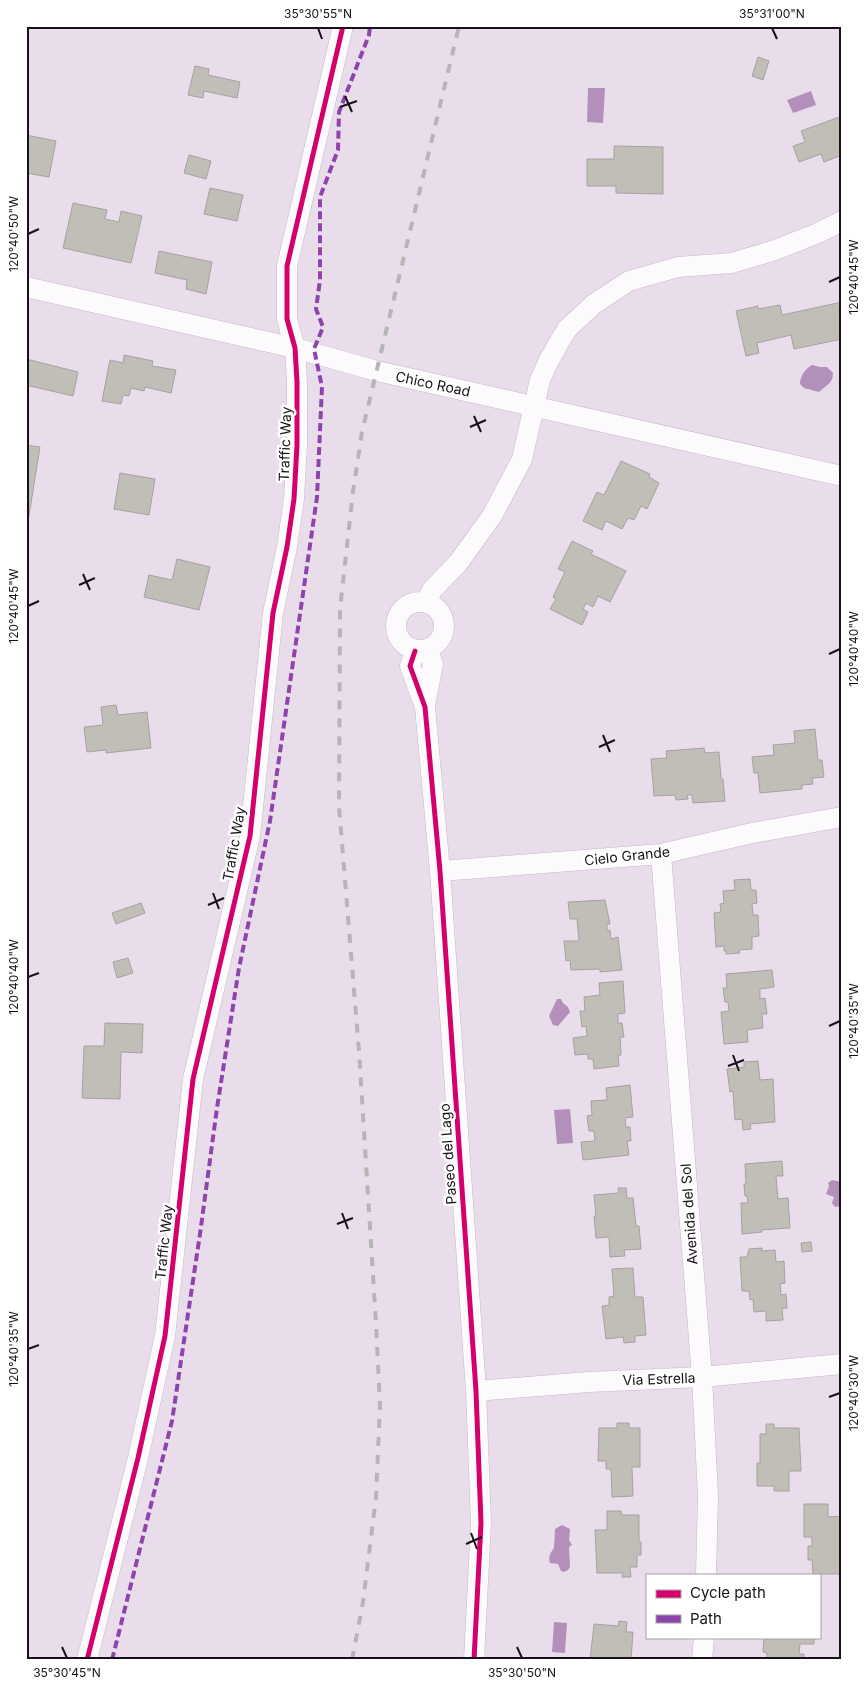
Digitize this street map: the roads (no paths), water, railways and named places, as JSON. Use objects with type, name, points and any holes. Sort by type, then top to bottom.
[{"type":"street","name":"Traffic Way","points":[[87,1660],[138,1458],[165,1336],[193,1079],[250,836],[273,613],[287,547],[294,499],[297,391],[295,348],[287,319],[287,266],[343,26]]},
{"type":"street","points":[[426,602],[432,590],[458,563],[492,516],[522,459],[540,380],[567,328],[594,304],[629,281],[678,267],[732,263],[776,250],[842,220]]},
{"type":"street","name":"Chico Road","points":[[26,287],[295,348],[377,371],[842,476]]},
{"type":"street","points":[[426,602],[440,611],[445,626],[441,641],[422,650],[404,644],[397,634],[397,621],[402,610],[413,603],[426,602]]},
{"type":"street","name":"Paseo del Lago","points":[[422,650],[410,666],[425,707],[440,871],[476,1391],[481,1523],[474,1660]]},
{"type":"street","name":"Cielo Grande","points":[[440,871],[661,854],[752,833],[842,817]]},
{"type":"street","name":"Avenida del Sol","points":[[661,854],[702,1377],[708,1496],[706,1574]]},
{"type":"street","name":"Via Estrella","points":[[476,1391],[589,1382],[702,1377],[842,1364]]},
{"type":"street","points":[[702,1660],[704,1638]]},
{"type":"railway","points":[[352,1660],[363,1602],[376,1497],[380,1406],[359,1051],[339,807],[340,609],[353,492],[362,432],[459,26]]}]
